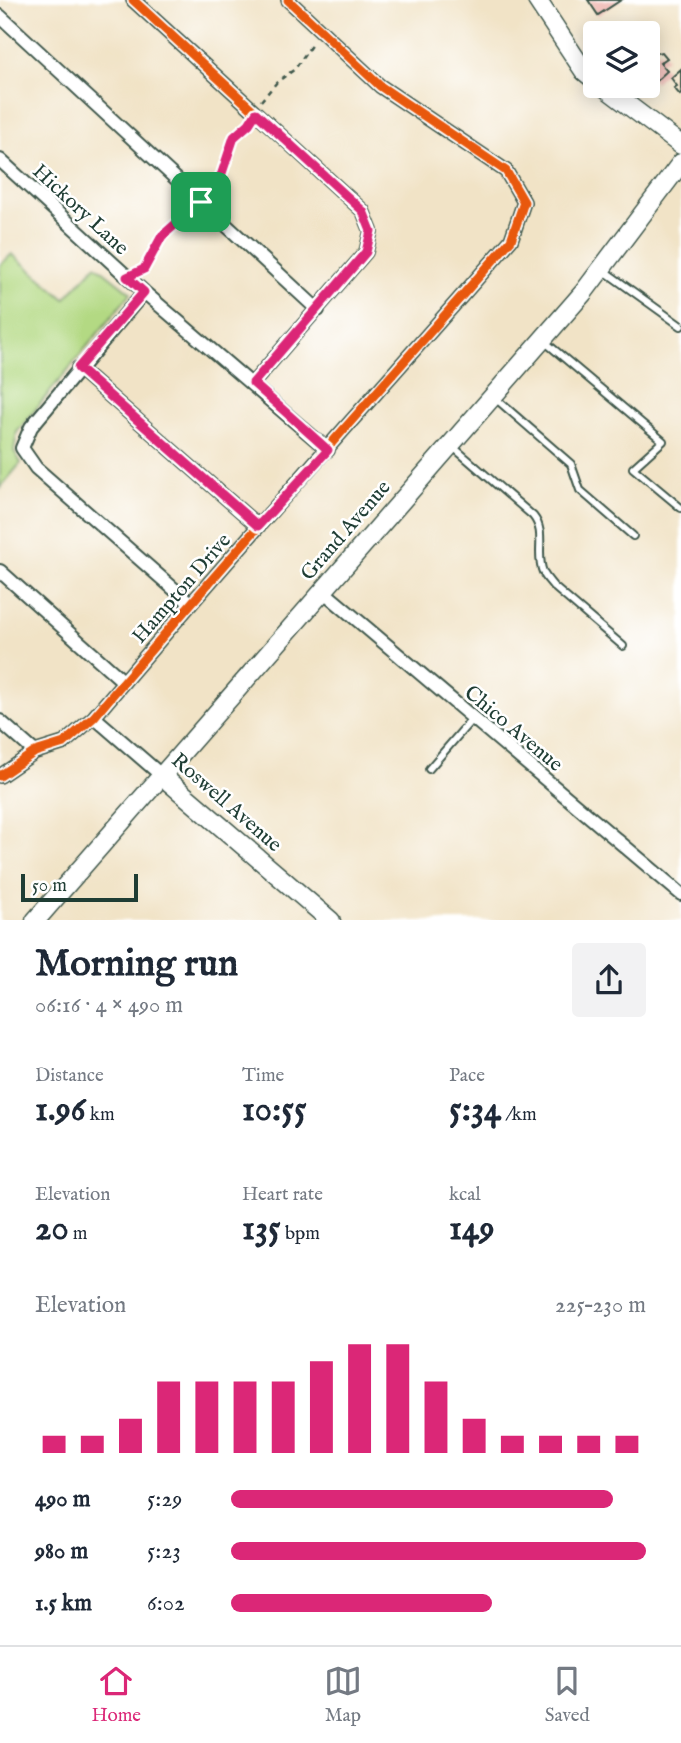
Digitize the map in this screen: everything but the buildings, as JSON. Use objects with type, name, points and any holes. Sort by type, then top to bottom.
[{"type":"street","points":[[133,0],[363,211],[371,231],[366,252],[253,383]]},
{"type":"street","name":"Hampton Drive","points":[[0,776],[35,752],[64,743],[94,717],[258,526],[511,240],[524,202],[506,171],[380,86],[288,0]]},
{"type":"street","points":[[537,0],[583,69]]},
{"type":"street","points":[[0,16],[318,310]]},
{"type":"street","points":[[619,98],[681,145]]},
{"type":"street","name":"Hickory Lane","points":[[0,160],[127,277],[328,450]]},
{"type":"street","name":"Grand Avenue","points":[[35,920],[543,339],[601,269],[681,163]]},
{"type":"street","points":[[144,292],[31,427],[22,448],[36,468],[191,604]]},
{"type":"street","points":[[78,368],[258,526]]},
{"type":"street","points":[[0,571],[124,682]]},
{"type":"street","name":"Chico Avenue","points":[[323,591],[681,894]]},
{"type":"street","name":"Roswell Avenue","points":[[94,717],[331,920]]},
{"type":"street","points":[[0,721],[35,752]]},
{"type":"lane","points":[[601,269],[681,326]]},
{"type":"lane","points":[[543,339],[663,441],[633,468],[681,508]]},
{"type":"lane","points":[[493,396],[571,464],[580,491],[633,536]]},
{"type":"lane","points":[[450,445],[533,516],[540,527],[541,565],[547,578],[623,646]]},
{"type":"lane","points":[[429,769],[473,718]]},
{"type":"path","points":[[127,277],[144,269],[162,236],[212,192],[222,173],[234,137],[249,124],[264,96],[295,69],[312,44]]},
{"type":"green space","points":[[12,254],[65,299],[96,265],[131,293],[17,432],[14,451],[21,463],[0,488],[0,265]]},
{"type":"cycle path","points":[[133,0],[363,211],[371,231],[366,252],[253,383]]},
{"type":"cycle path","points":[[0,776],[35,752],[64,743],[94,717],[511,240],[524,202],[506,171],[380,86],[288,0]]},
{"type":"route","points":[[256,113],[363,211],[371,231],[366,252],[253,383],[328,450],[258,526],[78,368],[144,292],[127,277],[144,269],[162,236],[201,202],[212,192],[222,173],[234,137],[249,124],[256,113]]}]
